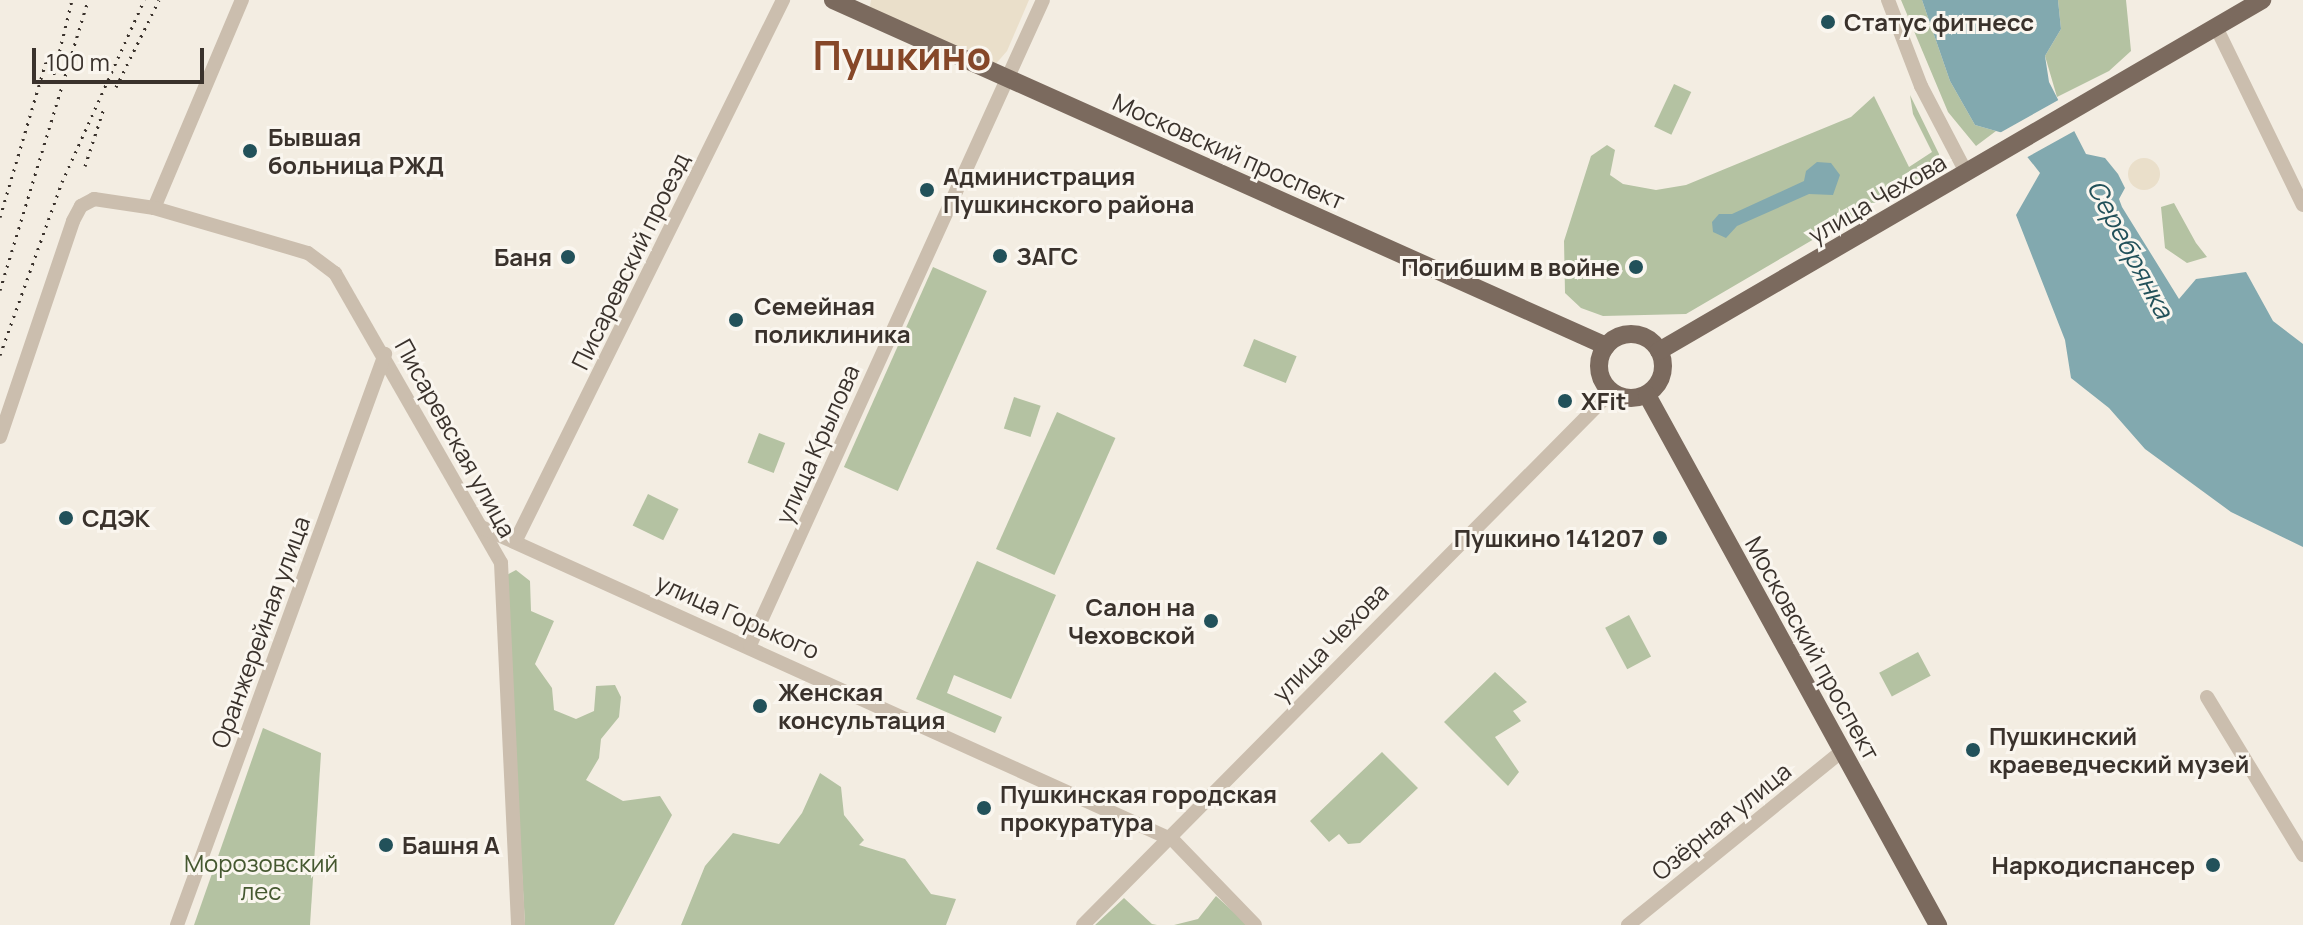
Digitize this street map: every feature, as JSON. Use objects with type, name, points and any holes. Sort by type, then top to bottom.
[{"type":"main road","name":"Московский проспект","points":[[833,0],[1606,346]]},
{"type":"main road","name":"улица Чехова","points":[[1659,351],[2262,0]]},
{"type":"main road","points":[[1628,334],[1651,341],[1659,351],[1662,375],[1647,395],[1635,398],[1611,392],[1599,370],[1606,346],[1628,334]]},
{"type":"main road","name":"Московский проспект","points":[[1647,395],[1938,925]]},
{"type":"street","points":[[154,208],[242,0]]},
{"type":"street","name":"Писаревский проезд","points":[[515,542],[783,0]]},
{"type":"street","name":"улица Крылова","points":[[750,645],[1043,0]]},
{"type":"street","points":[[1888,0],[1921,86],[1967,174]]},
{"type":"street","points":[[2216,27],[2303,205]]},
{"type":"street","name":"Писаревская улица","points":[[0,437],[81,206],[94,199],[154,208],[308,253],[335,273],[385,354],[501,563],[518,925]]},
{"type":"street","name":"Оранжерейная улица","points":[[177,925],[385,354]]},
{"type":"street","name":"улица Чехова","points":[[1083,925],[1173,840],[1611,392]]},
{"type":"street","name":"улица Горького","points":[[481,527],[750,645],[1173,840],[1255,925]]},
{"type":"street","points":[[2207,697],[2303,855]]},
{"type":"street","name":"Озёрная улица","points":[[1628,925],[1842,751]]},
{"type":"green space","points":[[1901,0],[1922,0],[1950,81],[1975,125],[1996,131],[1976,146],[1948,112]]},
{"type":"green space","points":[[2058,0],[2126,0],[2131,51],[2109,71],[2057,97],[2045,56],[2061,29]]},
{"type":"green space","points":[[1674,84],[1691,92],[1671,135],[1654,127]]},
{"type":"green space","points":[[1910,95],[1939,154],[1937,167],[1686,314],[1603,316],[1581,308],[1565,293],[1564,241],[1591,156],[1607,145],[1615,150],[1610,175],[1623,184],[1656,190],[1686,185],[1851,117],[1874,96],[1909,167],[1932,152],[1913,114]]},
{"type":"green space","points":[[2174,203],[2207,257],[2187,263],[2165,248],[2161,207]]},
{"type":"green space","points":[[933,267],[987,291],[898,491],[844,467]]},
{"type":"green space","points":[[1254,339],[1297,356],[1286,383],[1243,366]]},
{"type":"green space","points":[[1014,397],[1041,406],[1030,437],[1004,428]]},
{"type":"green space","points":[[1057,412],[1115,438],[1054,575],[996,549]]},
{"type":"green space","points":[[759,433],[785,443],[774,473],[748,463]]},
{"type":"green space","points":[[648,494],[679,509],[663,540],[633,525]]},
{"type":"green space","points":[[977,561],[1056,595],[1011,699],[954,675],[947,693],[1002,717],[995,733],[916,699]]},
{"type":"green space","points":[[516,570],[530,581],[531,611],[554,621],[535,664],[552,688],[554,710],[576,719],[594,711],[596,686],[615,685],[621,697],[619,717],[601,739],[599,758],[586,780],[623,801],[660,796],[672,815],[614,925],[525,925],[505,576]]},
{"type":"green space","points":[[1629,615],[1651,656],[1627,669],[1605,628]]},
{"type":"green space","points":[[1918,652],[1931,676],[1892,696],[1879,673]]},
{"type":"green space","points":[[1495,672],[1527,702],[1513,711],[1521,721],[1495,737],[1519,772],[1508,786],[1444,722]]},
{"type":"green space","name":"Морозовский лес","points":[[263,728],[321,753],[310,925],[194,925]]},
{"type":"green space","points":[[1382,752],[1418,788],[1360,843],[1348,844],[1339,834],[1329,842],[1310,821]]},
{"type":"green space","points":[[820,773],[841,787],[844,815],[864,840],[859,845],[905,859],[931,894],[956,899],[946,925],[681,925],[705,866],[733,833],[779,844],[802,813]]},
{"type":"green space","points":[[1216,896],[1248,925],[1174,925],[1198,919]]},
{"type":"green space","points":[[1124,898],[1152,924],[1157,925],[1095,925]]},
{"type":"shaded area","points":[[871,0],[1029,0],[1007,51],[994,66],[869,12]]},
{"type":"shaded area","points":[[2144,158],[2155,163],[2160,174],[2155,185],[2144,190],[2133,185],[2128,174],[2133,163]]},
{"type":"water","name":"Серебрянка","points":[[1922,0],[2058,0],[2061,29],[2045,56],[2049,82],[2086,154],[2105,158],[2118,174],[2125,188],[2119,199],[2122,207],[2179,299],[2196,279],[2246,272],[2273,321],[2303,344],[2303,547],[2231,512],[2145,449],[2109,408],[2071,378],[2065,340],[2016,215],[2040,173],[2010,135],[1975,125],[1950,81]]},
{"type":"water","points":[[1817,162],[1831,163],[1840,175],[1833,195],[1809,194],[1737,226],[1726,238],[1713,232],[1712,222],[1719,214],[1732,214],[1804,181],[1806,171]]},
{"type":"pier","points":[[2062,98],[2078,129],[2024,159],[2008,139],[1996,135]]},
{"type":"railway","points":[[52,82],[72,0]]},
{"type":"railway","points":[[0,290],[88,0]]},
{"type":"railway","points":[[0,355],[62,182],[144,0]]},
{"type":"railway","points":[[116,87],[159,0]]},
{"type":"railway","points":[[0,217],[46,62]]},
{"type":"railway","points":[[85,166],[104,108]]},
{"type":"place","name":"Статус фитнесс","points":[[1828,22]]},
{"type":"place","name":"Бывшая больница РЖД","points":[[250,151]]},
{"type":"place","name":"Администрация Пушкинского района","points":[[927,190]]},
{"type":"place","name":"ЗАГС","points":[[1000,256]]},
{"type":"place","name":"Баня","points":[[568,257]]},
{"type":"place","name":"Погибшим в войне","points":[[1636,267]]},
{"type":"place","name":"Семейная поликлиника","points":[[736,320]]},
{"type":"place","name":"XFit","points":[[1565,401]]},
{"type":"place","name":"СДЭК","points":[[66,518]]},
{"type":"place","name":"Пушкино 141207","points":[[1660,538]]},
{"type":"place","name":"Салон на Чеховской","points":[[1211,621]]},
{"type":"place","name":"Женская консультация","points":[[760,706]]},
{"type":"place","name":"Пушкинский краеведческий музей","points":[[1973,750]]},
{"type":"place","name":"Пушкинская городская прокуратура","points":[[984,808]]},
{"type":"place","name":"Башня А","points":[[386,845]]},
{"type":"place","name":"Наркодиспансер","points":[[2213,865]]},
{"type":"district","name":"Пушкино","points":[[902,55]]}]
